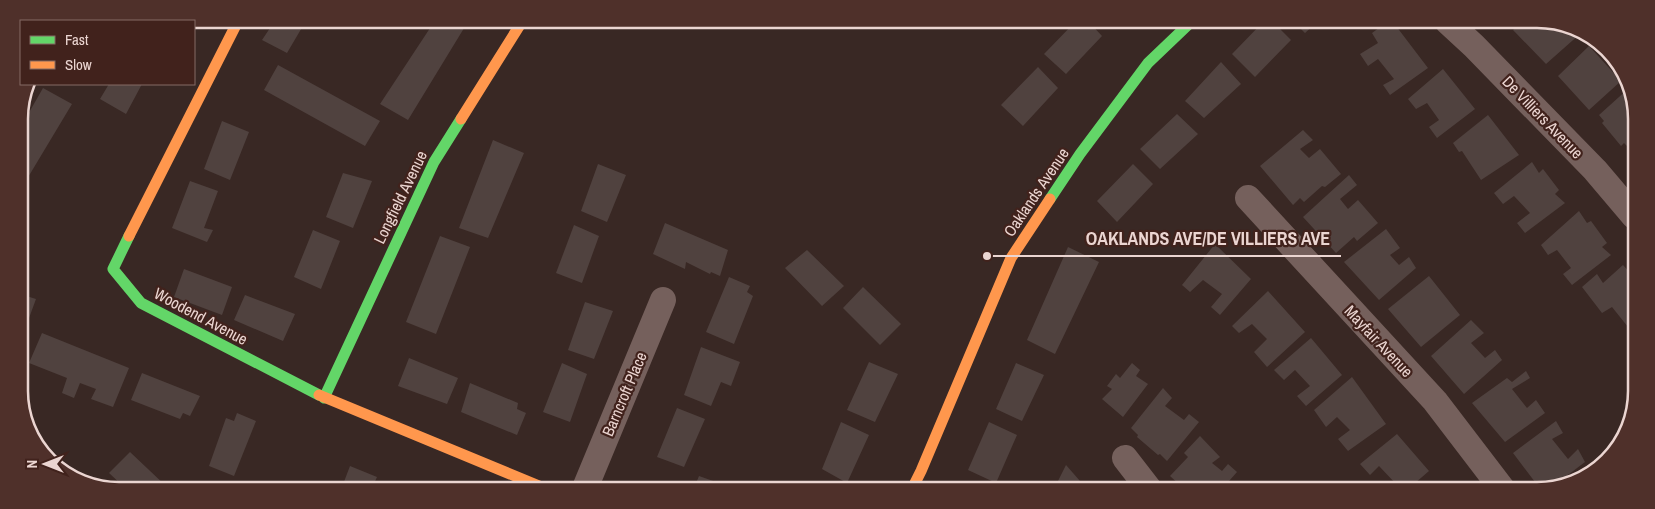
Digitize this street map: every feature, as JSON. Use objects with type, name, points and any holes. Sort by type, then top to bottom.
[{"type":"street","name":"Woodend Avenue","points":[[234,28],[113,269],[140,303],[324,398],[529,482]]},
{"type":"street","name":"Longfield Avenue","points":[[324,398],[434,162],[518,28]]},
{"type":"street","name":"Oaklands Avenue","points":[[916,481],[1011,258],[1080,154],[1148,63],[1185,28]]},
{"type":"street","name":"De Villiers Avenue","points":[[1454,28],[1594,170],[1628,209]]},
{"type":"street","name":"Mayfair Avenue","points":[[1248,198],[1435,401],[1496,481]]},
{"type":"street","name":"Barncroft Place","points":[[587,482],[663,300]]},
{"type":"street","points":[[1124,458],[1143,481]]},
{"type":"building","points":[[270,28],[302,28],[287,53],[262,40]]},
{"type":"building","points":[[430,28],[464,28],[408,120],[380,104]]},
{"type":"building","points":[[1069,28],[1095,28],[1102,36],[1066,74],[1044,54]]},
{"type":"building","points":[[1257,28],[1279,28],[1291,40],[1255,77],[1232,54]]},
{"type":"building","points":[[1300,28],[1310,28],[1305,33]]},
{"type":"building","points":[[1379,28],[1398,28],[1428,68],[1390,95],[1383,85],[1394,79],[1378,59],[1368,66],[1360,54],[1378,43],[1372,33]]},
{"type":"building","points":[[1515,28],[1549,28],[1576,37],[1546,64],[1513,30]]},
{"type":"building","points":[[1589,46],[1620,82],[1589,110],[1558,76]]},
{"type":"building","points":[[1221,62],[1241,84],[1204,118],[1185,101]]},
{"type":"building","points":[[278,65],[380,121],[365,146],[264,90]]},
{"type":"building","points":[[1038,67],[1058,88],[1023,126],[1001,105]]},
{"type":"building","points":[[1443,69],[1475,109],[1437,138],[1429,127],[1439,120],[1427,103],[1416,109],[1408,99]]},
{"type":"building","points":[[108,85],[141,85],[126,114],[100,99]]},
{"type":"building","points":[[43,88],[72,104],[28,177],[28,114]]},
{"type":"building","points":[[1624,93],[1628,118],[1628,147],[1624,143],[1621,146],[1602,123],[1604,121],[1599,115]]},
{"type":"building","points":[[1177,114],[1198,134],[1160,169],[1140,149]]},
{"type":"building","points":[[1488,115],[1519,155],[1481,180],[1462,151],[1459,152],[1453,143]]},
{"type":"building","points":[[222,121],[249,132],[230,180],[204,169]]},
{"type":"building","points":[[1303,130],[1313,140],[1300,149],[1309,158],[1320,149],[1341,174],[1325,187],[1322,186],[1304,202],[1300,198],[1293,205],[1260,166]]},
{"type":"building","points":[[493,140],[524,153],[488,238],[459,228]]},
{"type":"building","points":[[1532,162],[1539,173],[1543,169],[1559,190],[1555,194],[1565,203],[1525,233],[1517,223],[1530,213],[1514,196],[1503,204],[1494,193]]},
{"type":"building","points":[[598,164],[626,175],[607,222],[581,211]]},
{"type":"building","points":[[1133,164],[1153,184],[1117,222],[1097,201]]},
{"type":"building","points":[[343,173],[372,181],[353,228],[326,217]]},
{"type":"building","points":[[1349,175],[1357,185],[1340,199],[1348,209],[1358,200],[1378,223],[1357,241],[1354,237],[1336,253],[1303,217]]},
{"type":"building","points":[[190,181],[218,191],[204,228],[213,230],[207,242],[172,228]]},
{"type":"building","points":[[1579,211],[1587,223],[1591,221],[1607,243],[1602,247],[1611,255],[1572,285],[1563,274],[1571,268],[1557,250],[1548,255],[1541,245]]},
{"type":"building","points":[[665,223],[728,250],[720,276],[711,272],[710,274],[686,262],[685,269],[653,254]]},
{"type":"building","points":[[574,225],[599,236],[582,283],[556,273]]},
{"type":"building","points":[[1386,229],[1400,248],[1390,255],[1399,265],[1409,257],[1416,268],[1379,300],[1344,262]]},
{"type":"building","points":[[313,230],[340,241],[321,289],[294,277]]},
{"type":"building","points":[[440,236],[470,247],[436,334],[406,322]]},
{"type":"building","points":[[1215,244],[1251,279],[1220,315],[1211,307],[1222,294],[1203,280],[1190,292],[1182,285]]},
{"type":"building","points":[[1068,247],[1099,262],[1055,354],[1027,340]]},
{"type":"building","points":[[807,250],[844,286],[822,306],[785,268]]},
{"type":"building","points":[[1623,265],[1628,270],[1628,327],[1612,307],[1602,313],[1582,287],[1597,274],[1603,283]]},
{"type":"building","points":[[184,269],[232,287],[222,315],[174,297]]},
{"type":"building","points":[[1429,276],[1460,315],[1421,347],[1388,309]]},
{"type":"building","points":[[729,277],[750,286],[747,292],[753,296],[734,344],[706,332]]},
{"type":"building","points":[[863,287],[901,324],[880,345],[843,308]]},
{"type":"building","points":[[1268,291],[1305,332],[1267,367],[1254,352],[1267,339],[1252,324],[1239,333],[1232,326]]},
{"type":"building","points":[[245,295],[295,314],[283,341],[234,320]]},
{"type":"building","points":[[28,296],[36,299],[28,321]]},
{"type":"building","points":[[585,302],[613,311],[594,359],[568,350]]},
{"type":"building","points":[[1471,320],[1484,333],[1471,343],[1485,358],[1495,350],[1502,360],[1464,394],[1431,356]]},
{"type":"building","points":[[42,333],[129,368],[113,407],[91,399],[96,389],[80,383],[74,398],[62,393],[67,378],[29,363]]},
{"type":"building","points":[[1311,338],[1342,375],[1306,406],[1297,396],[1310,386],[1295,370],[1284,380],[1274,370]]},
{"type":"building","points":[[701,347],[740,362],[731,386],[721,382],[711,406],[684,395]]},
{"type":"building","points":[[409,358],[458,378],[447,404],[398,386]]},
{"type":"building","points":[[869,362],[898,374],[875,422],[847,410]]},
{"type":"building","points":[[562,363],[587,374],[570,422],[543,412]]},
{"type":"building","points":[[1016,363],[1044,375],[1022,421],[996,409]]},
{"type":"building","points":[[1132,363],[1140,370],[1136,376],[1148,384],[1123,417],[1102,399],[1112,389],[1107,386],[1116,374],[1120,378]]},
{"type":"building","points":[[1526,371],[1530,378],[1512,389],[1527,408],[1536,400],[1545,413],[1505,442],[1472,403],[1507,378],[1512,382]]},
{"type":"building","points":[[142,373],[200,396],[190,416],[183,413],[180,419],[131,400]]},
{"type":"building","points":[[1352,377],[1386,424],[1348,451],[1338,439],[1350,430],[1337,417],[1326,427],[1314,410]]},
{"type":"building","points":[[470,383],[518,403],[517,409],[526,413],[517,435],[461,412]]},
{"type":"building","points":[[1163,388],[1172,398],[1165,406],[1184,420],[1189,414],[1199,422],[1167,461],[1137,437],[1138,435],[1131,428]]},
{"type":"building","points":[[677,408],[705,419],[684,467],[657,457]]},
{"type":"building","points":[[237,413],[256,421],[234,476],[209,466],[226,418],[234,421]]},
{"type":"building","points":[[1556,421],[1563,433],[1552,439],[1568,459],[1578,449],[1585,462],[1565,477],[1534,481],[1513,453]]},
{"type":"building","points":[[841,422],[869,435],[848,481],[822,469]]},
{"type":"building","points":[[989,422],[1017,435],[997,481],[993,481],[968,470]]},
{"type":"building","points":[[1397,434],[1429,471],[1417,481],[1393,481],[1379,466],[1370,475],[1360,464]]},
{"type":"building","points":[[1200,436],[1220,457],[1212,463],[1222,471],[1228,464],[1237,472],[1229,481],[1176,481],[1170,476],[1188,457],[1184,453]]},
{"type":"building","points":[[130,452],[162,482],[119,482],[109,473]]},
{"type":"building","points":[[1066,465],[1080,481],[1058,481]]},
{"type":"building","points":[[350,466],[377,477],[375,482],[344,482]]},
{"type":"building","points":[[699,476],[715,482],[697,482]]},
{"type":"traffic: fast","points":[[1050,199],[1080,154],[1148,63],[1185,28]]},
{"type":"traffic: fast","points":[[324,398],[434,162],[461,119]]},
{"type":"traffic: fast","points":[[129,236],[113,269],[141,303],[319,395]]},
{"type":"traffic: slow","points":[[129,236],[234,28]]},
{"type":"traffic: slow","points":[[461,119],[518,28]]},
{"type":"traffic: slow","points":[[916,481],[1011,258],[1050,199]]},
{"type":"traffic: slow","points":[[319,395],[529,482]]},
{"type":"place","name":"OAKLANDS AVE/DE VILLIERS AVE","points":[[987,256]]}]
